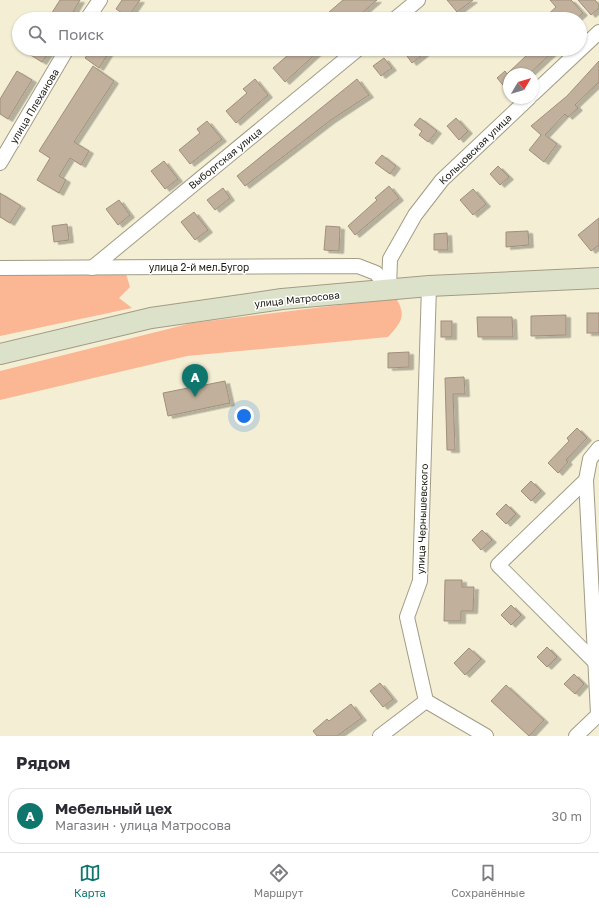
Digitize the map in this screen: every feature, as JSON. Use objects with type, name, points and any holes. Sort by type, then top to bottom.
[{"type":"main road","name":"улица Матросова","points":[[0,354],[151,318],[282,299],[429,286],[599,278]]},
{"type":"street","points":[[92,12],[100,0]]},
{"type":"street","points":[[403,12],[418,0]]},
{"type":"street","points":[[587,43],[599,32]]},
{"type":"street","name":"улица Плеханова","points":[[0,163],[63,56]]},
{"type":"street","name":"Выборгская улица","points":[[92,268],[349,56]]},
{"type":"street","points":[[539,88],[573,56]]},
{"type":"street","name":"Кольцовская улица","points":[[389,290],[390,260],[415,215],[442,180],[523,104]]},
{"type":"street","name":"улица 2-й мел.Бугор","points":[[0,268],[358,266],[376,273],[389,290]]},
{"type":"street","name":"улица Чернышевского","points":[[426,701],[407,616],[420,581],[429,286]]},
{"type":"street","points":[[576,736],[599,714],[586,480],[590,459],[599,448]]},
{"type":"street","points":[[586,480],[498,565],[596,663]]},
{"type":"street","points":[[380,736],[426,701],[486,736]]},
{"type":"shaded area","points":[[0,274],[126,274],[130,287],[119,298],[132,308],[0,336]]},
{"type":"shaded area","points":[[396,298],[402,315],[396,328],[388,337],[187,356],[0,400],[0,371],[192,323]]},
{"type":"building","points":[[60,0],[80,0],[73,12],[52,12]]},
{"type":"building","points":[[122,0],[140,0],[132,12],[120,12],[116,9]]},
{"type":"building","points":[[343,0],[377,0],[363,12],[329,12]]},
{"type":"building","points":[[447,0],[473,0],[457,12]]},
{"type":"building","points":[[550,0],[571,0],[582,12],[551,12],[556,7]]},
{"type":"building","points":[[578,0],[595,0],[599,5],[599,8],[591,15]]},
{"type":"building","points":[[32,56],[46,56],[42,62]]},
{"type":"building","points":[[87,56],[107,56],[99,68],[85,58]]},
{"type":"building","points":[[287,56],[313,56],[285,82],[273,68]]},
{"type":"building","points":[[407,56],[421,56],[412,63]]},
{"type":"building","points":[[526,56],[548,56],[535,68],[513,68]]},
{"type":"building","points":[[384,58],[392,68],[381,76],[373,66]]},
{"type":"building","points":[[599,61],[599,82],[575,105],[578,108],[568,117],[565,114],[545,135],[557,144],[544,162],[529,150],[541,135],[531,126],[567,96]]},
{"type":"building","points":[[93,66],[114,81],[74,142],[89,151],[81,165],[70,158],[59,176],[66,180],[59,193],[37,180],[50,158],[39,151]]},
{"type":"building","points":[[17,71],[32,80],[8,119],[0,114],[0,99]]},
{"type":"building","points":[[503,73],[503,85],[497,78]]},
{"type":"building","points":[[255,79],[268,95],[236,123],[226,111],[247,93],[243,89]]},
{"type":"building","points":[[357,79],[369,95],[331,120],[245,186],[237,176]]},
{"type":"building","points":[[420,118],[437,131],[428,142],[419,135],[422,131],[414,125]]},
{"type":"building","points":[[456,118],[468,131],[459,140],[447,126]]},
{"type":"building","points":[[207,121],[222,139],[190,164],[179,150],[200,133],[197,129]]},
{"type":"building","points":[[382,155],[396,166],[390,174],[375,163]]},
{"type":"building","points":[[164,161],[178,179],[165,189],[151,171]]},
{"type":"building","points":[[498,166],[509,177],[500,185],[490,174]]},
{"type":"building","points":[[389,186],[399,198],[355,235],[348,226],[377,200],[375,198]]},
{"type":"building","points":[[223,188],[230,198],[215,210],[207,200]]},
{"type":"building","points":[[473,189],[486,204],[473,215],[460,200]]},
{"type":"building","points":[[0,193],[21,206],[10,223],[0,217]]},
{"type":"building","points":[[119,200],[130,215],[118,225],[106,209]]},
{"type":"building","points":[[194,212],[208,230],[195,240],[181,222]]},
{"type":"building","points":[[599,218],[599,245],[591,251],[578,235]]},
{"type":"building","points":[[67,224],[69,240],[54,242],[52,226]]},
{"type":"building","points":[[326,226],[340,227],[339,251],[324,250]]},
{"type":"building","points":[[528,231],[529,245],[506,247],[506,232]]},
{"type":"building","points":[[447,233],[448,250],[434,250],[434,234]]},
{"type":"building","points":[[587,313],[599,313],[599,333],[587,333]]},
{"type":"building","points":[[566,315],[566,335],[531,336],[531,316]]},
{"type":"building","points":[[477,317],[512,317],[513,337],[478,337]]},
{"type":"building","points":[[441,321],[452,321],[452,337],[441,337]]},
{"type":"building","points":[[409,352],[409,367],[388,368],[388,353]]},
{"type":"building","points":[[464,377],[465,394],[453,394],[455,450],[447,450],[445,378]]},
{"type":"building","points":[[199,379],[200,386],[225,381],[230,403],[168,416],[163,393],[188,388],[187,381]]},
{"type":"building","points":[[577,428],[587,438],[566,460],[568,462],[558,473],[548,463],[569,441],[567,438]]},
{"type":"building","points":[[531,481],[541,491],[531,501],[521,491]]},
{"type":"building","points":[[506,504],[516,514],[506,524],[496,514]]},
{"type":"building","points":[[482,530],[492,540],[481,550],[472,540]]},
{"type":"building","points":[[445,580],[462,580],[462,587],[474,587],[473,611],[461,611],[461,621],[444,621]]},
{"type":"building","points":[[511,605],[521,615],[511,625],[501,615]]},
{"type":"building","points":[[547,647],[557,657],[547,667],[537,657]]},
{"type":"building","points":[[469,648],[481,659],[465,675],[454,663]]},
{"type":"building","points":[[574,674],[584,684],[575,694],[564,684]]},
{"type":"building","points":[[380,683],[393,699],[383,707],[370,691]]},
{"type":"building","points":[[506,685],[544,720],[529,736],[491,701]]},
{"type":"building","points":[[351,704],[362,718],[337,736],[317,736],[313,731],[327,719],[329,721]]},
{"type":"place","name":"Мебельный цех","points":[[195,397]]}]
